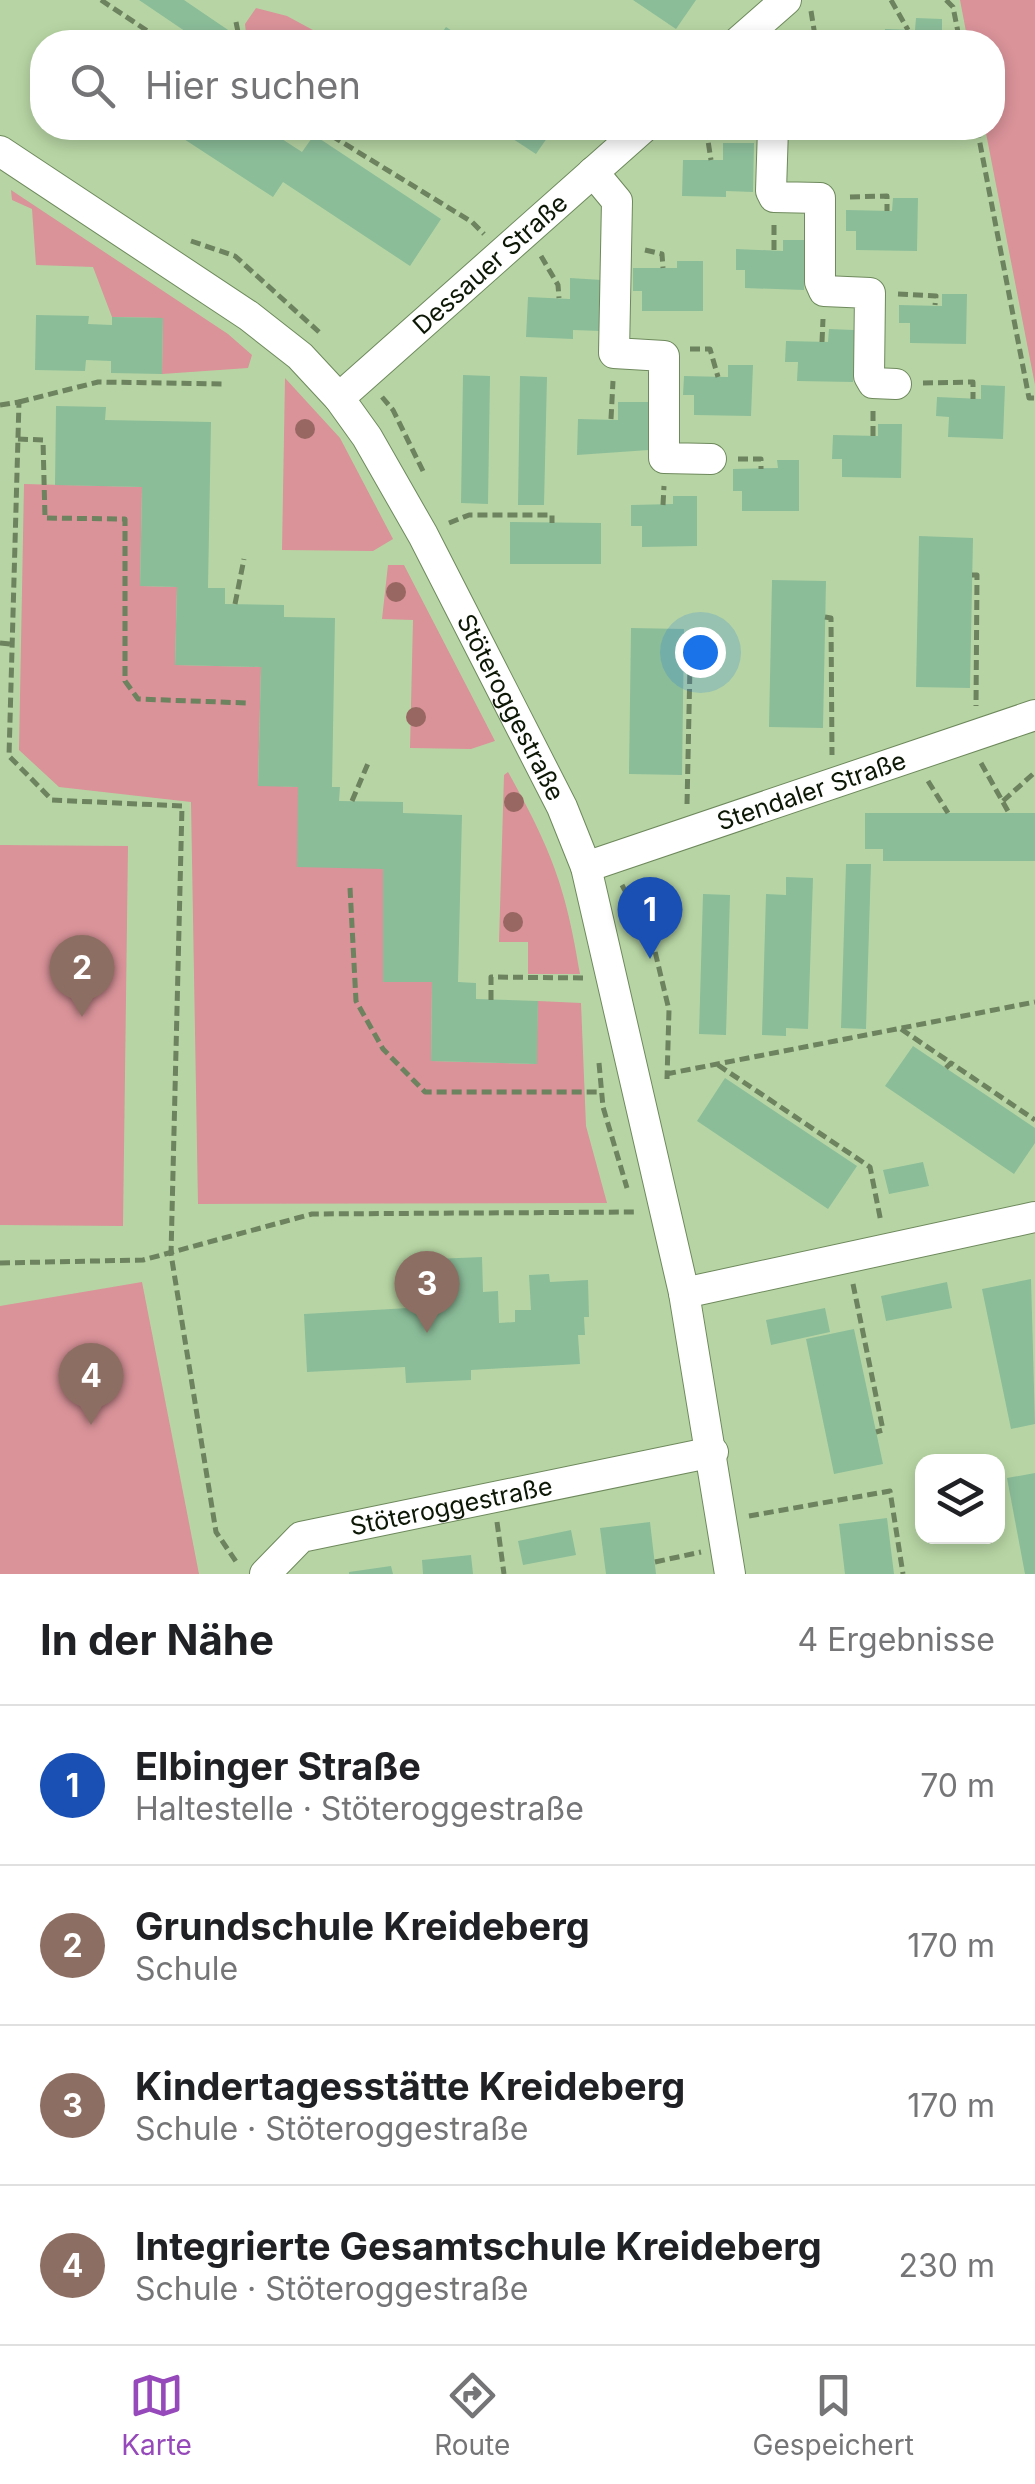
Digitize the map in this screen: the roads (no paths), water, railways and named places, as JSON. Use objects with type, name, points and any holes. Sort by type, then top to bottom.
[{"type":"street","points":[[758,30],[786,0]]},
{"type":"street","name":"Dessauer Straße","points":[[339,398],[629,140]]},
{"type":"street","points":[[773,140],[774,197],[820,198],[820,282],[824,291],[870,293],[869,376],[873,382],[896,384]]},
{"type":"street","name":"Stöteroggestraße","points":[[0,151],[249,316],[300,356],[339,398],[436,529],[562,807],[599,862],[713,1452],[719,1544]]},
{"type":"street","points":[[593,172],[617,202],[614,354],[664,356],[664,458],[711,459]]},
{"type":"street","name":"Stendaler Straße","points":[[599,862],[1035,714]]},
{"type":"street","points":[[684,1293],[1035,1217]]},
{"type":"street","name":"Stöteroggestraße","points":[[265,1574],[301,1536],[494,1500],[713,1452]]},
{"type":"place","name":"Elbinger Straße","points":[[650,959]]},
{"type":"place","name":"Grundschule Kreideberg","points":[[82,1017]]},
{"type":"place","name":"Kindertagesstätte Kreideberg","points":[[427,1333]]},
{"type":"place","name":"Integrierte Gesamtschule Kreideberg","points":[[91,1425]]}]
